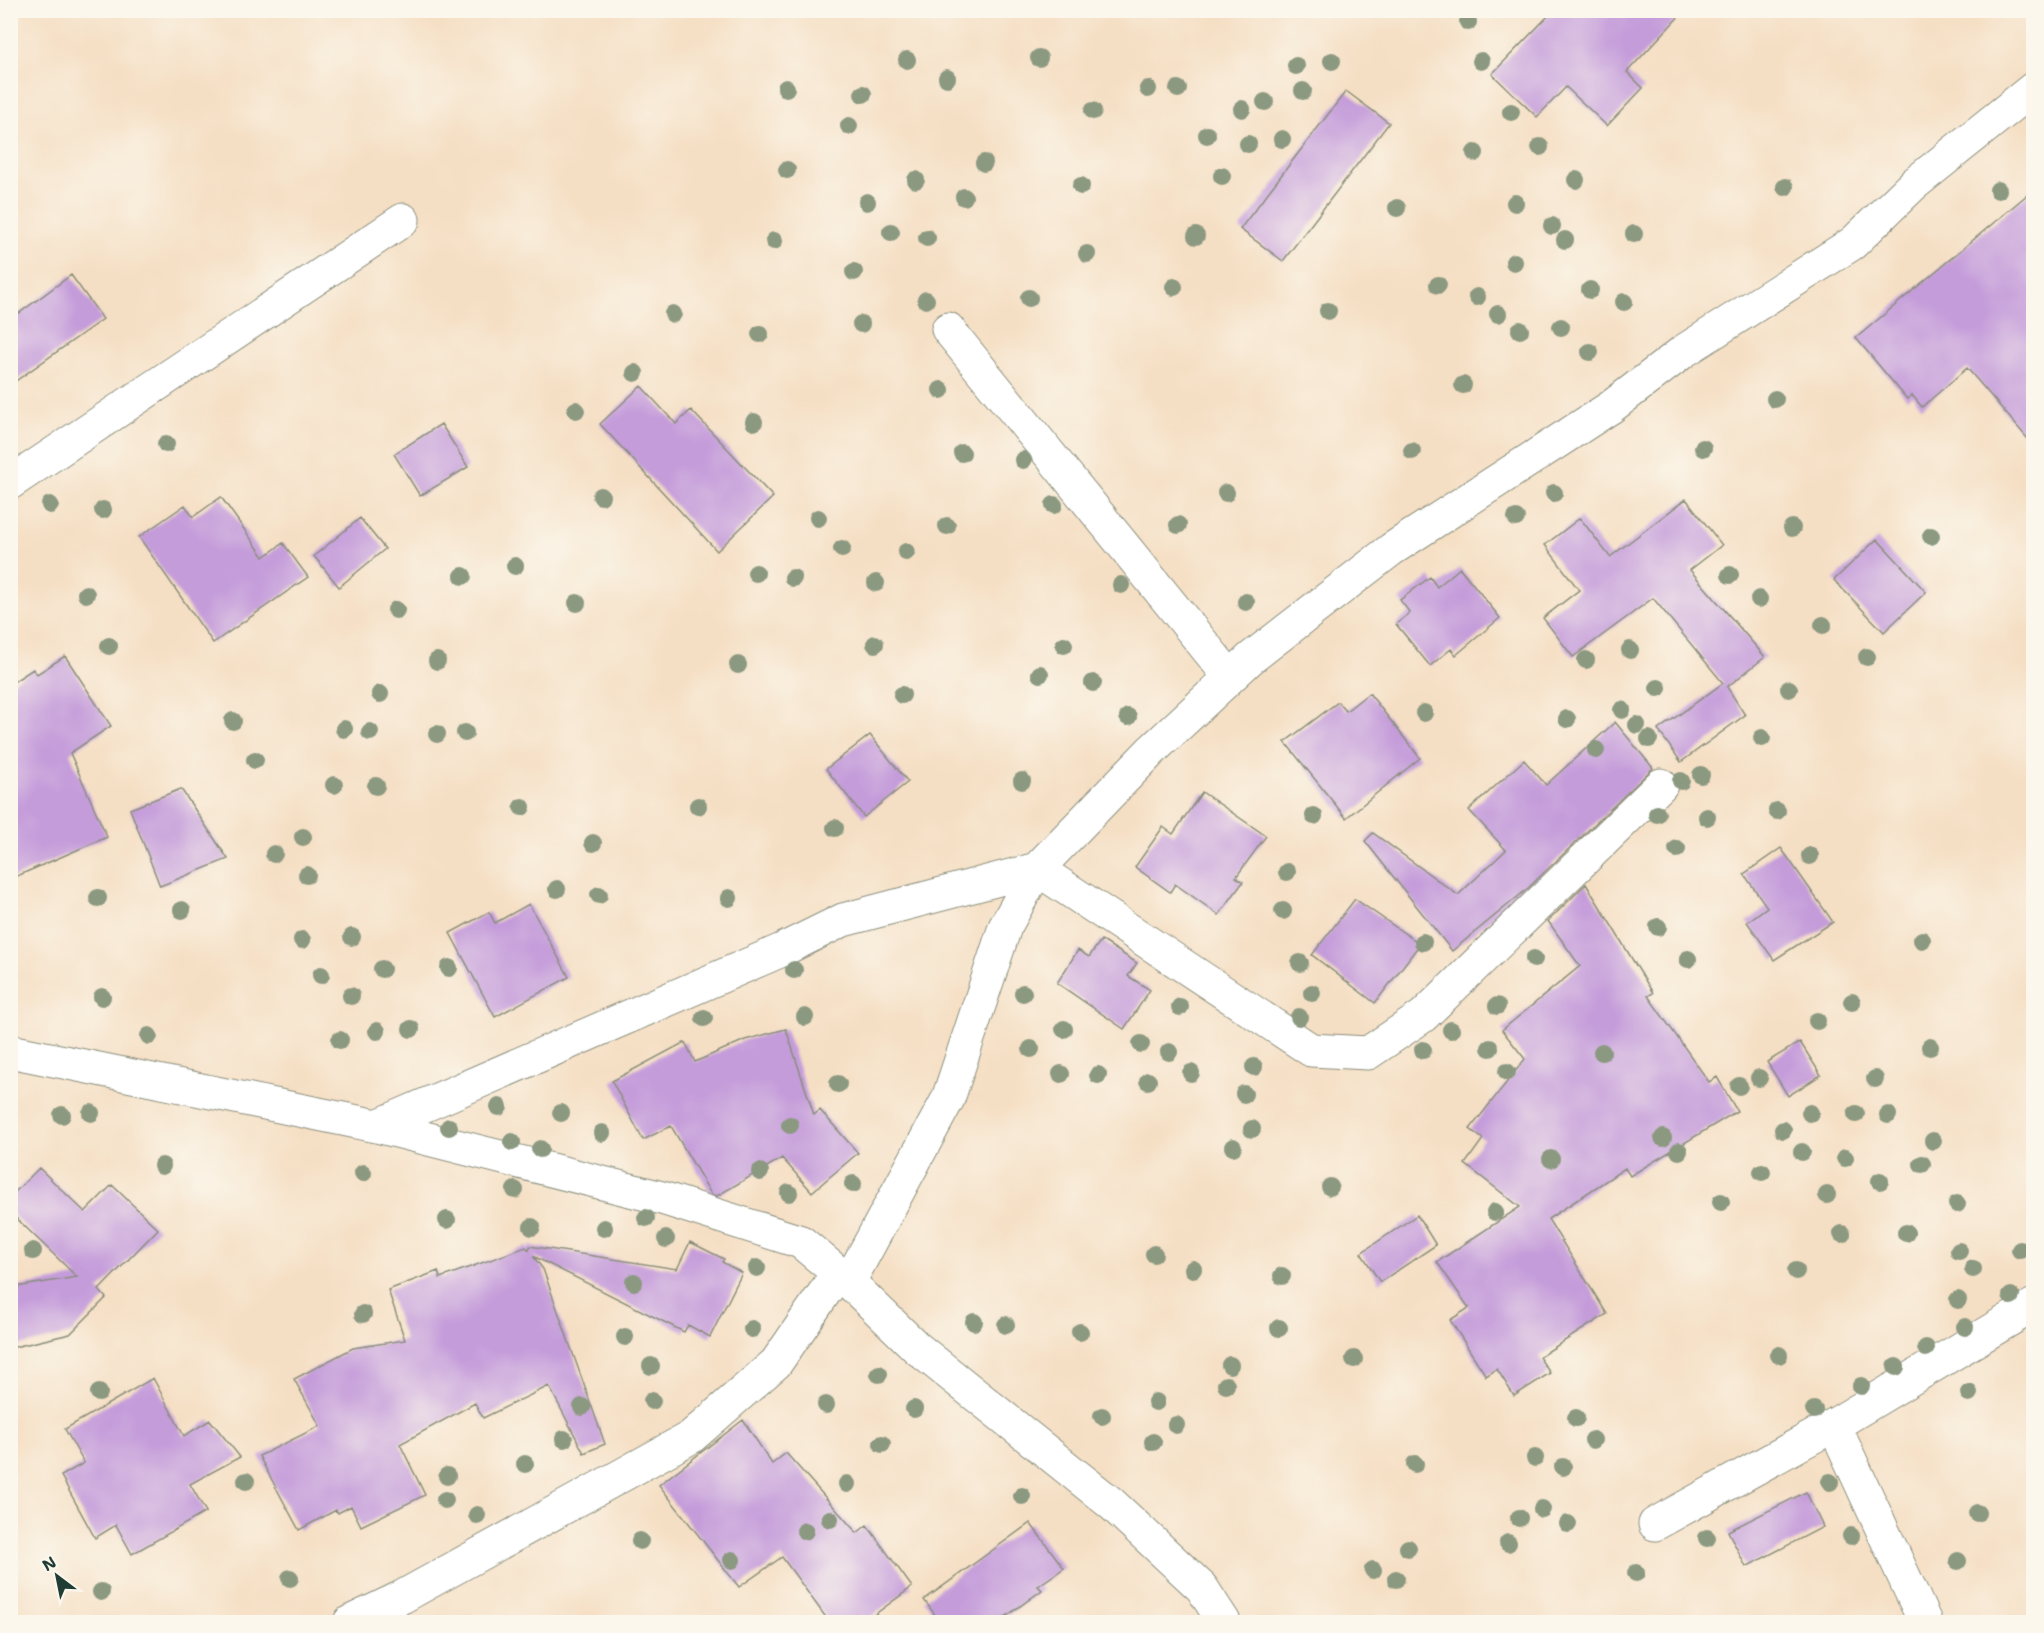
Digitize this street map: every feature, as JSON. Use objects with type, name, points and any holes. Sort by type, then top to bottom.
[{"type":"street","points":[[350,1623],[402,1597],[691,1437],[776,1363],[844,1277],[948,1099],[1005,927],[1037,869],[1152,750],[1251,658],[1392,549],[1611,407],[1684,351],[1853,243],[1914,184],[2034,88]]},
{"type":"street","points":[[10,483],[403,220]]},
{"type":"street","points":[[948,329],[1230,678]]},
{"type":"street","points":[[377,1126],[782,950],[843,920],[1037,869],[1311,1050],[1368,1053],[1423,1016],[1661,785]]},
{"type":"street","points":[[10,1051],[377,1126],[662,1198],[801,1242],[844,1277],[916,1348],[1112,1504],[1202,1588],[1224,1623]]},
{"type":"street","points":[[1654,1524],[1834,1425],[2034,1305]]},
{"type":"street","points":[[1834,1425],[1926,1623]]},
{"type":"building","points":[[1554,10],[1685,10],[1627,72],[1643,88],[1607,126],[1566,87],[1537,117],[1492,74]]},
{"type":"building","points":[[1346,91],[1389,123],[1283,261],[1240,229]]},
{"type":"building","points":[[2034,189],[2034,446],[1967,368],[1922,407],[1912,395],[1907,399],[1856,338]]},
{"type":"building","points":[[71,275],[103,319],[10,385],[10,320]]},
{"type":"building","points":[[641,386],[676,424],[691,410],[773,497],[717,551],[600,424]]},
{"type":"building","points":[[441,424],[468,467],[420,496],[394,454]]},
{"type":"building","points":[[221,497],[264,557],[283,543],[308,577],[213,643],[139,537],[185,505],[193,517]]},
{"type":"building","points":[[1686,499],[1722,545],[1690,570],[1765,657],[1727,687],[1745,715],[1681,762],[1658,730],[1723,683],[1653,598],[1573,657],[1543,618],[1579,590],[1545,545],[1580,518],[1610,557]]},
{"type":"building","points":[[360,518],[385,549],[339,587],[314,556]]},
{"type":"building","points":[[1877,539],[1926,592],[1884,632],[1834,580]]},
{"type":"building","points":[[1460,568],[1500,618],[1456,655],[1451,649],[1430,666],[1396,624],[1410,613],[1400,600],[1430,577],[1437,587]]},
{"type":"building","points":[[65,656],[111,726],[70,753],[107,837],[10,879],[10,684],[33,669],[37,674]]},
{"type":"building","points":[[1369,693],[1420,758],[1346,818],[1285,742],[1338,702],[1346,711]]},
{"type":"building","points":[[1615,722],[1653,768],[1526,890],[1452,951],[1365,841],[1373,833],[1458,895],[1506,850],[1469,810],[1524,760],[1546,785]]},
{"type":"building","points":[[870,735],[908,782],[864,817],[826,769]]},
{"type":"building","points":[[181,789],[228,859],[160,886],[130,809]]},
{"type":"building","points":[[1202,792],[1266,836],[1236,877],[1243,882],[1219,915],[1175,884],[1170,892],[1135,867],[1163,827],[1173,834]]},
{"type":"building","points":[[1781,848],[1833,922],[1774,960],[1747,922],[1767,907],[1744,874]]},
{"type":"building","points":[[1586,884],[1653,993],[1648,996],[1709,1082],[1717,1077],[1737,1111],[1630,1176],[1625,1168],[1548,1219],[1607,1314],[1539,1357],[1550,1373],[1514,1396],[1497,1369],[1486,1376],[1450,1320],[1469,1308],[1437,1262],[1520,1207],[1465,1164],[1483,1139],[1470,1129],[1525,1059],[1502,1030],[1580,966],[1548,921]]},
{"type":"building","points":[[1355,899],[1420,944],[1375,1003],[1312,955]]},
{"type":"building","points":[[529,904],[569,977],[495,1017],[450,933],[489,912],[495,923]]},
{"type":"building","points":[[1101,940],[1137,963],[1128,976],[1150,990],[1124,1029],[1057,983],[1078,950],[1089,957]]},
{"type":"building","points":[[786,1029],[814,1115],[820,1110],[858,1153],[812,1192],[782,1158],[717,1196],[711,1194],[671,1126],[643,1140],[612,1081],[685,1042],[695,1062],[745,1040]]},
{"type":"building","points":[[1800,1042],[1821,1075],[1788,1096],[1767,1062]]},
{"type":"building","points":[[39,1168],[85,1212],[112,1185],[158,1229],[99,1290],[106,1298],[70,1334],[10,1348],[10,1288],[77,1277],[10,1212],[10,1197]]},
{"type":"building","points":[[1417,1215],[1436,1245],[1380,1282],[1361,1253]]},
{"type":"building","points":[[690,1242],[724,1259],[722,1262],[742,1273],[710,1337],[688,1325],[684,1332],[533,1256],[543,1269],[605,1444],[584,1453],[549,1386],[483,1418],[475,1403],[400,1444],[425,1495],[361,1526],[351,1506],[338,1513],[336,1510],[299,1530],[259,1456],[320,1426],[294,1379],[353,1348],[405,1340],[388,1290],[438,1271],[440,1278],[526,1247],[529,1250],[530,1246],[677,1269]]},
{"type":"building","points":[[153,1378],[184,1436],[210,1420],[240,1457],[190,1484],[206,1512],[132,1554],[116,1525],[95,1538],[61,1476],[84,1463],[65,1429]]},
{"type":"building","points":[[743,1420],[772,1464],[786,1453],[857,1533],[867,1525],[912,1587],[863,1623],[830,1623],[782,1557],[739,1587],[659,1485]]},
{"type":"building","points":[[1806,1492],[1823,1527],[1746,1567],[1728,1531]]},
{"type":"building","points":[[1030,1523],[1064,1568],[1038,1586],[1042,1590],[997,1623],[941,1623],[924,1600]]}]
